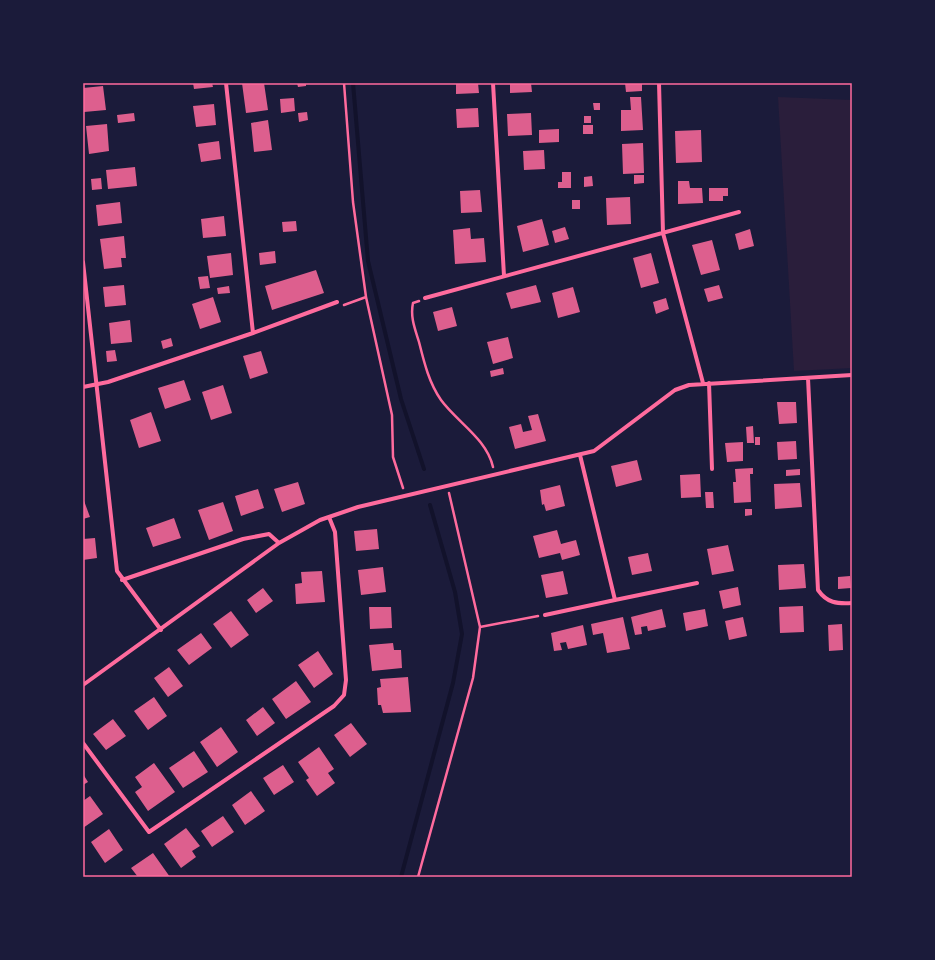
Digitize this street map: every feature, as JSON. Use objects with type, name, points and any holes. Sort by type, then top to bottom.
[{"type":"street","points":[[226,83],[253,333]]},
{"type":"street","points":[[493,83],[504,276]]},
{"type":"street","points":[[659,83],[663,233],[703,383]]},
{"type":"street","points":[[425,298],[739,212]]},
{"type":"street","points":[[83,262],[117,571],[122,580],[161,630]]},
{"type":"street","points":[[83,387],[97,384],[253,333],[337,302]]},
{"type":"street","points":[[83,685],[161,630],[279,542],[329,517],[358,507],[580,456],[594,451],[675,390],[689,385],[709,382],[852,375]]},
{"type":"street","points":[[808,378],[818,590],[822,597],[835,604],[852,603]]},
{"type":"street","points":[[709,382],[712,469]]},
{"type":"street","points":[[580,456],[615,600]]},
{"type":"street","points":[[83,743],[149,832],[334,706],[344,695],[346,680],[335,532],[329,517]]},
{"type":"street","points":[[122,580],[243,539],[269,534],[279,542]]},
{"type":"street","points":[[545,615],[696,583]]},
{"type":"path","points":[[344,83],[353,202],[366,297],[392,415],[393,457],[406,496]]},
{"type":"path","points":[[337,302],[342,305],[366,297]]},
{"type":"path","points":[[425,298],[413,304],[411,314],[426,370],[441,399],[486,449],[491,458],[495,476]]},
{"type":"path","points":[[418,877],[473,678],[480,627],[447,487]]},
{"type":"path","points":[[480,627],[545,615]]},
{"type":"shaded area","points":[[778,97],[852,100],[852,368],[794,371]]},
{"type":"building","points":[[193,83],[212,83],[213,87],[194,89]]},
{"type":"building","points":[[242,83],[264,83],[268,110],[246,113]]},
{"type":"building","points":[[297,83],[306,83],[306,86],[298,87]]},
{"type":"building","points":[[456,83],[478,83],[479,93],[456,94]]},
{"type":"building","points":[[510,83],[531,83],[532,92],[510,93]]},
{"type":"building","points":[[625,83],[642,83],[642,91],[626,92]]},
{"type":"building","points":[[103,86],[106,110],[84,112],[83,88]]},
{"type":"building","points":[[630,97],[641,97],[643,130],[621,131],[621,110],[631,110]]},
{"type":"building","points":[[294,98],[295,111],[281,113],[280,99]]},
{"type":"building","points":[[593,103],[600,103],[600,110],[594,110]]},
{"type":"building","points":[[214,104],[216,125],[196,127],[193,106]]},
{"type":"building","points":[[478,108],[479,127],[457,128],[456,109]]},
{"type":"building","points":[[307,112],[308,120],[299,122],[298,113]]},
{"type":"building","points":[[134,113],[135,121],[118,123],[117,115]]},
{"type":"building","points":[[531,113],[532,135],[508,136],[507,114]]},
{"type":"building","points":[[584,116],[591,116],[591,123],[584,123]]},
{"type":"building","points":[[268,120],[272,150],[254,152],[251,123]]},
{"type":"building","points":[[107,124],[109,151],[89,154],[86,126]]},
{"type":"building","points":[[583,125],[593,125],[593,134],[583,134]]},
{"type":"building","points":[[559,129],[559,142],[539,143],[539,130]]},
{"type":"building","points":[[701,130],[702,162],[676,163],[675,131]]},
{"type":"building","points":[[219,141],[221,159],[201,162],[198,144]]},
{"type":"building","points":[[643,143],[644,173],[623,174],[622,144]]},
{"type":"building","points":[[544,150],[545,169],[524,170],[523,151]]},
{"type":"building","points":[[135,167],[137,186],[108,189],[106,170]]},
{"type":"building","points":[[562,172],[571,172],[571,188],[558,188],[558,182],[562,182]]},
{"type":"building","points":[[634,175],[644,175],[644,183],[634,184]]},
{"type":"building","points":[[592,176],[593,186],[584,187],[584,177]]},
{"type":"building","points":[[101,178],[102,189],[92,190],[91,179]]},
{"type":"building","points":[[678,181],[689,181],[690,188],[702,188],[703,203],[678,204]]},
{"type":"building","points":[[709,188],[728,188],[728,196],[723,196],[723,201],[709,201]]},
{"type":"building","points":[[480,190],[482,212],[461,213],[460,191]]},
{"type":"building","points":[[630,197],[631,224],[607,225],[606,198]]},
{"type":"building","points":[[572,200],[580,200],[580,209],[572,209]]},
{"type":"building","points":[[120,202],[122,223],[98,226],[96,205]]},
{"type":"building","points":[[224,216],[226,236],[203,238],[201,219]]},
{"type":"building","points":[[542,219],[549,245],[523,252],[517,226]]},
{"type":"building","points":[[296,221],[297,231],[283,232],[282,222]]},
{"type":"building","points":[[565,227],[569,239],[555,243],[552,231]]},
{"type":"building","points":[[470,228],[471,239],[484,238],[486,262],[455,264],[453,230]]},
{"type":"building","points":[[750,229],[754,246],[739,250],[735,234]]},
{"type":"building","points":[[124,236],[126,258],[121,258],[122,267],[104,269],[100,239]]},
{"type":"building","points":[[712,240],[720,270],[701,275],[692,245]]},
{"type":"building","points":[[275,251],[276,263],[260,265],[259,253]]},
{"type":"building","points":[[231,253],[233,275],[210,278],[207,256]]},
{"type":"building","points":[[651,253],[659,283],[641,288],[633,258]]},
{"type":"building","points":[[316,270],[324,293],[272,310],[265,286]]},
{"type":"building","points":[[208,276],[210,288],[200,289],[198,277]]},
{"type":"building","points":[[124,285],[126,305],[105,307],[103,287]]},
{"type":"building","points":[[536,285],[541,302],[511,309],[506,293]]},
{"type":"building","points":[[719,285],[723,298],[708,302],[704,289]]},
{"type":"building","points":[[229,286],[230,293],[218,294],[217,288]]},
{"type":"building","points":[[573,287],[580,312],[558,318],[552,293]]},
{"type":"building","points":[[213,297],[221,322],[200,329],[192,304]]},
{"type":"building","points":[[666,298],[669,309],[656,314],[653,302]]},
{"type":"building","points":[[452,307],[457,326],[438,331],[433,312]]},
{"type":"building","points":[[130,320],[132,342],[111,344],[109,323]]},
{"type":"building","points":[[508,337],[513,358],[493,364],[487,342]]},
{"type":"building","points":[[171,338],[173,346],[163,349],[161,341]]},
{"type":"building","points":[[115,350],[117,361],[107,362],[106,351]]},
{"type":"building","points":[[261,351],[268,373],[250,379],[243,356]]},
{"type":"building","points":[[503,368],[504,374],[491,377],[490,371]]},
{"type":"building","points":[[184,380],[191,400],[165,409],[158,388]]},
{"type":"building","points":[[223,385],[232,413],[211,420],[202,392]]},
{"type":"building","points":[[777,402],[796,402],[797,423],[779,424]]},
{"type":"building","points":[[151,412],[161,441],[139,448],[130,420]]},
{"type":"building","points":[[538,414],[546,441],[515,449],[509,427],[521,424],[523,432],[532,430],[528,416]]},
{"type":"building","points":[[753,426],[754,443],[747,443],[746,427]]},
{"type":"building","points":[[755,437],[760,437],[760,445],[755,445]]},
{"type":"building","points":[[796,441],[797,459],[778,460],[777,442]]},
{"type":"building","points":[[743,442],[743,461],[727,462],[725,443]]},
{"type":"building","points":[[637,460],[642,480],[616,487],[611,466]]},
{"type":"building","points":[[753,468],[753,474],[750,474],[751,502],[734,503],[733,482],[736,482],[735,469]]},
{"type":"building","points":[[800,469],[800,475],[786,476],[786,470]]},
{"type":"building","points":[[700,474],[701,497],[681,498],[680,475]]},
{"type":"building","points":[[298,482],[305,504],[282,512],[274,489]]},
{"type":"building","points":[[800,483],[802,507],[775,509],[774,484]]},
{"type":"building","points":[[560,485],[565,506],[546,511],[544,504],[542,505],[540,490]]},
{"type":"building","points":[[258,489],[264,508],[241,516],[235,496]]},
{"type":"building","points":[[705,492],[713,492],[714,508],[706,508]]},
{"type":"building","points":[[83,498],[90,517],[83,519]]},
{"type":"building","points":[[223,502],[233,531],[209,540],[198,510]]},
{"type":"building","points":[[745,509],[752,509],[752,515],[745,516]]},
{"type":"building","points":[[174,518],[181,538],[153,547],[146,528]]},
{"type":"building","points":[[377,529],[379,549],[356,551],[354,531]]},
{"type":"building","points":[[557,530],[561,544],[576,540],[580,555],[562,560],[560,553],[539,558],[533,536]]},
{"type":"building","points":[[95,538],[97,558],[83,560],[83,539]]},
{"type":"building","points":[[728,545],[734,571],[712,575],[707,549]]},
{"type":"building","points":[[648,553],[652,571],[632,575],[628,557]]},
{"type":"building","points":[[804,564],[806,588],[779,590],[778,565]]},
{"type":"building","points":[[383,567],[386,592],[361,595],[358,570]]},
{"type":"building","points":[[322,571],[325,602],[296,604],[295,584],[302,583],[301,572]]},
{"type":"building","points":[[563,571],[568,594],[546,598],[541,575]]},
{"type":"building","points":[[850,576],[851,588],[838,589],[838,577]]},
{"type":"building","points":[[738,587],[741,605],[723,609],[719,591]]},
{"type":"building","points":[[263,588],[273,601],[256,613],[247,600]]},
{"type":"building","points":[[803,606],[804,632],[780,633],[779,607]]},
{"type":"building","points":[[369,607],[391,607],[392,628],[370,629]]},
{"type":"building","points":[[662,609],[666,627],[648,631],[647,626],[641,627],[642,634],[635,635],[631,617]]},
{"type":"building","points":[[705,609],[708,626],[686,631],[683,613]]},
{"type":"building","points":[[231,611],[249,635],[231,648],[213,624]]},
{"type":"building","points":[[623,617],[630,649],[607,653],[603,633],[593,635],[591,624]]},
{"type":"building","points":[[743,617],[747,636],[729,640],[725,621]]},
{"type":"building","points":[[842,624],[843,650],[829,651],[828,625]]},
{"type":"building","points":[[583,625],[587,645],[568,649],[566,642],[560,643],[562,650],[554,651],[551,633]]},
{"type":"building","points":[[201,633],[212,648],[189,665],[177,650]]},
{"type":"building","points":[[393,643],[394,650],[401,650],[402,668],[372,671],[369,645]]},
{"type":"building","points":[[318,651],[333,674],[314,688],[298,665]]},
{"type":"building","points":[[169,667],[183,686],[168,697],[154,678]]},
{"type":"building","points":[[408,677],[411,712],[383,713],[381,705],[378,705],[377,688],[381,687],[380,679]]},
{"type":"building","points":[[296,681],[311,702],[286,719],[272,699]]},
{"type":"building","points":[[154,697],[167,716],[148,730],[134,711]]},
{"type":"building","points":[[263,707],[275,723],[257,736],[246,720]]},
{"type":"building","points":[[113,719],[126,736],[106,750],[93,734]]},
{"type":"building","points":[[351,723],[367,744],[350,757],[334,735]]},
{"type":"building","points":[[221,727],[238,752],[217,767],[200,742]]},
{"type":"building","points":[[319,747],[334,769],[328,773],[335,783],[317,796],[306,780],[309,778],[298,762]]},
{"type":"building","points":[[194,751],[208,772],[183,788],[169,768]]},
{"type":"building","points":[[154,763],[175,792],[148,811],[135,792],[142,787],[135,777]]},
{"type":"building","points":[[283,765],[294,782],[274,795],[263,778]]},
{"type":"building","points":[[83,774],[88,782],[83,785]]},
{"type":"building","points":[[251,791],[265,811],[245,825],[232,805]]},
{"type":"building","points":[[90,796],[103,814],[83,828],[83,801]]},
{"type":"building","points":[[223,816],[234,832],[212,847],[201,831]]},
{"type":"building","points":[[186,828],[200,846],[192,851],[196,857],[181,868],[164,844]]},
{"type":"building","points":[[109,829],[123,850],[105,863],[91,842]]},
{"type":"building","points":[[153,853],[170,877],[138,877],[131,868]]},
{"type":"waterway","points":[[353,83],[368,261],[401,399],[424,469]]},
{"type":"waterway","points":[[401,877],[453,683],[462,634],[455,592],[430,505]]}]
